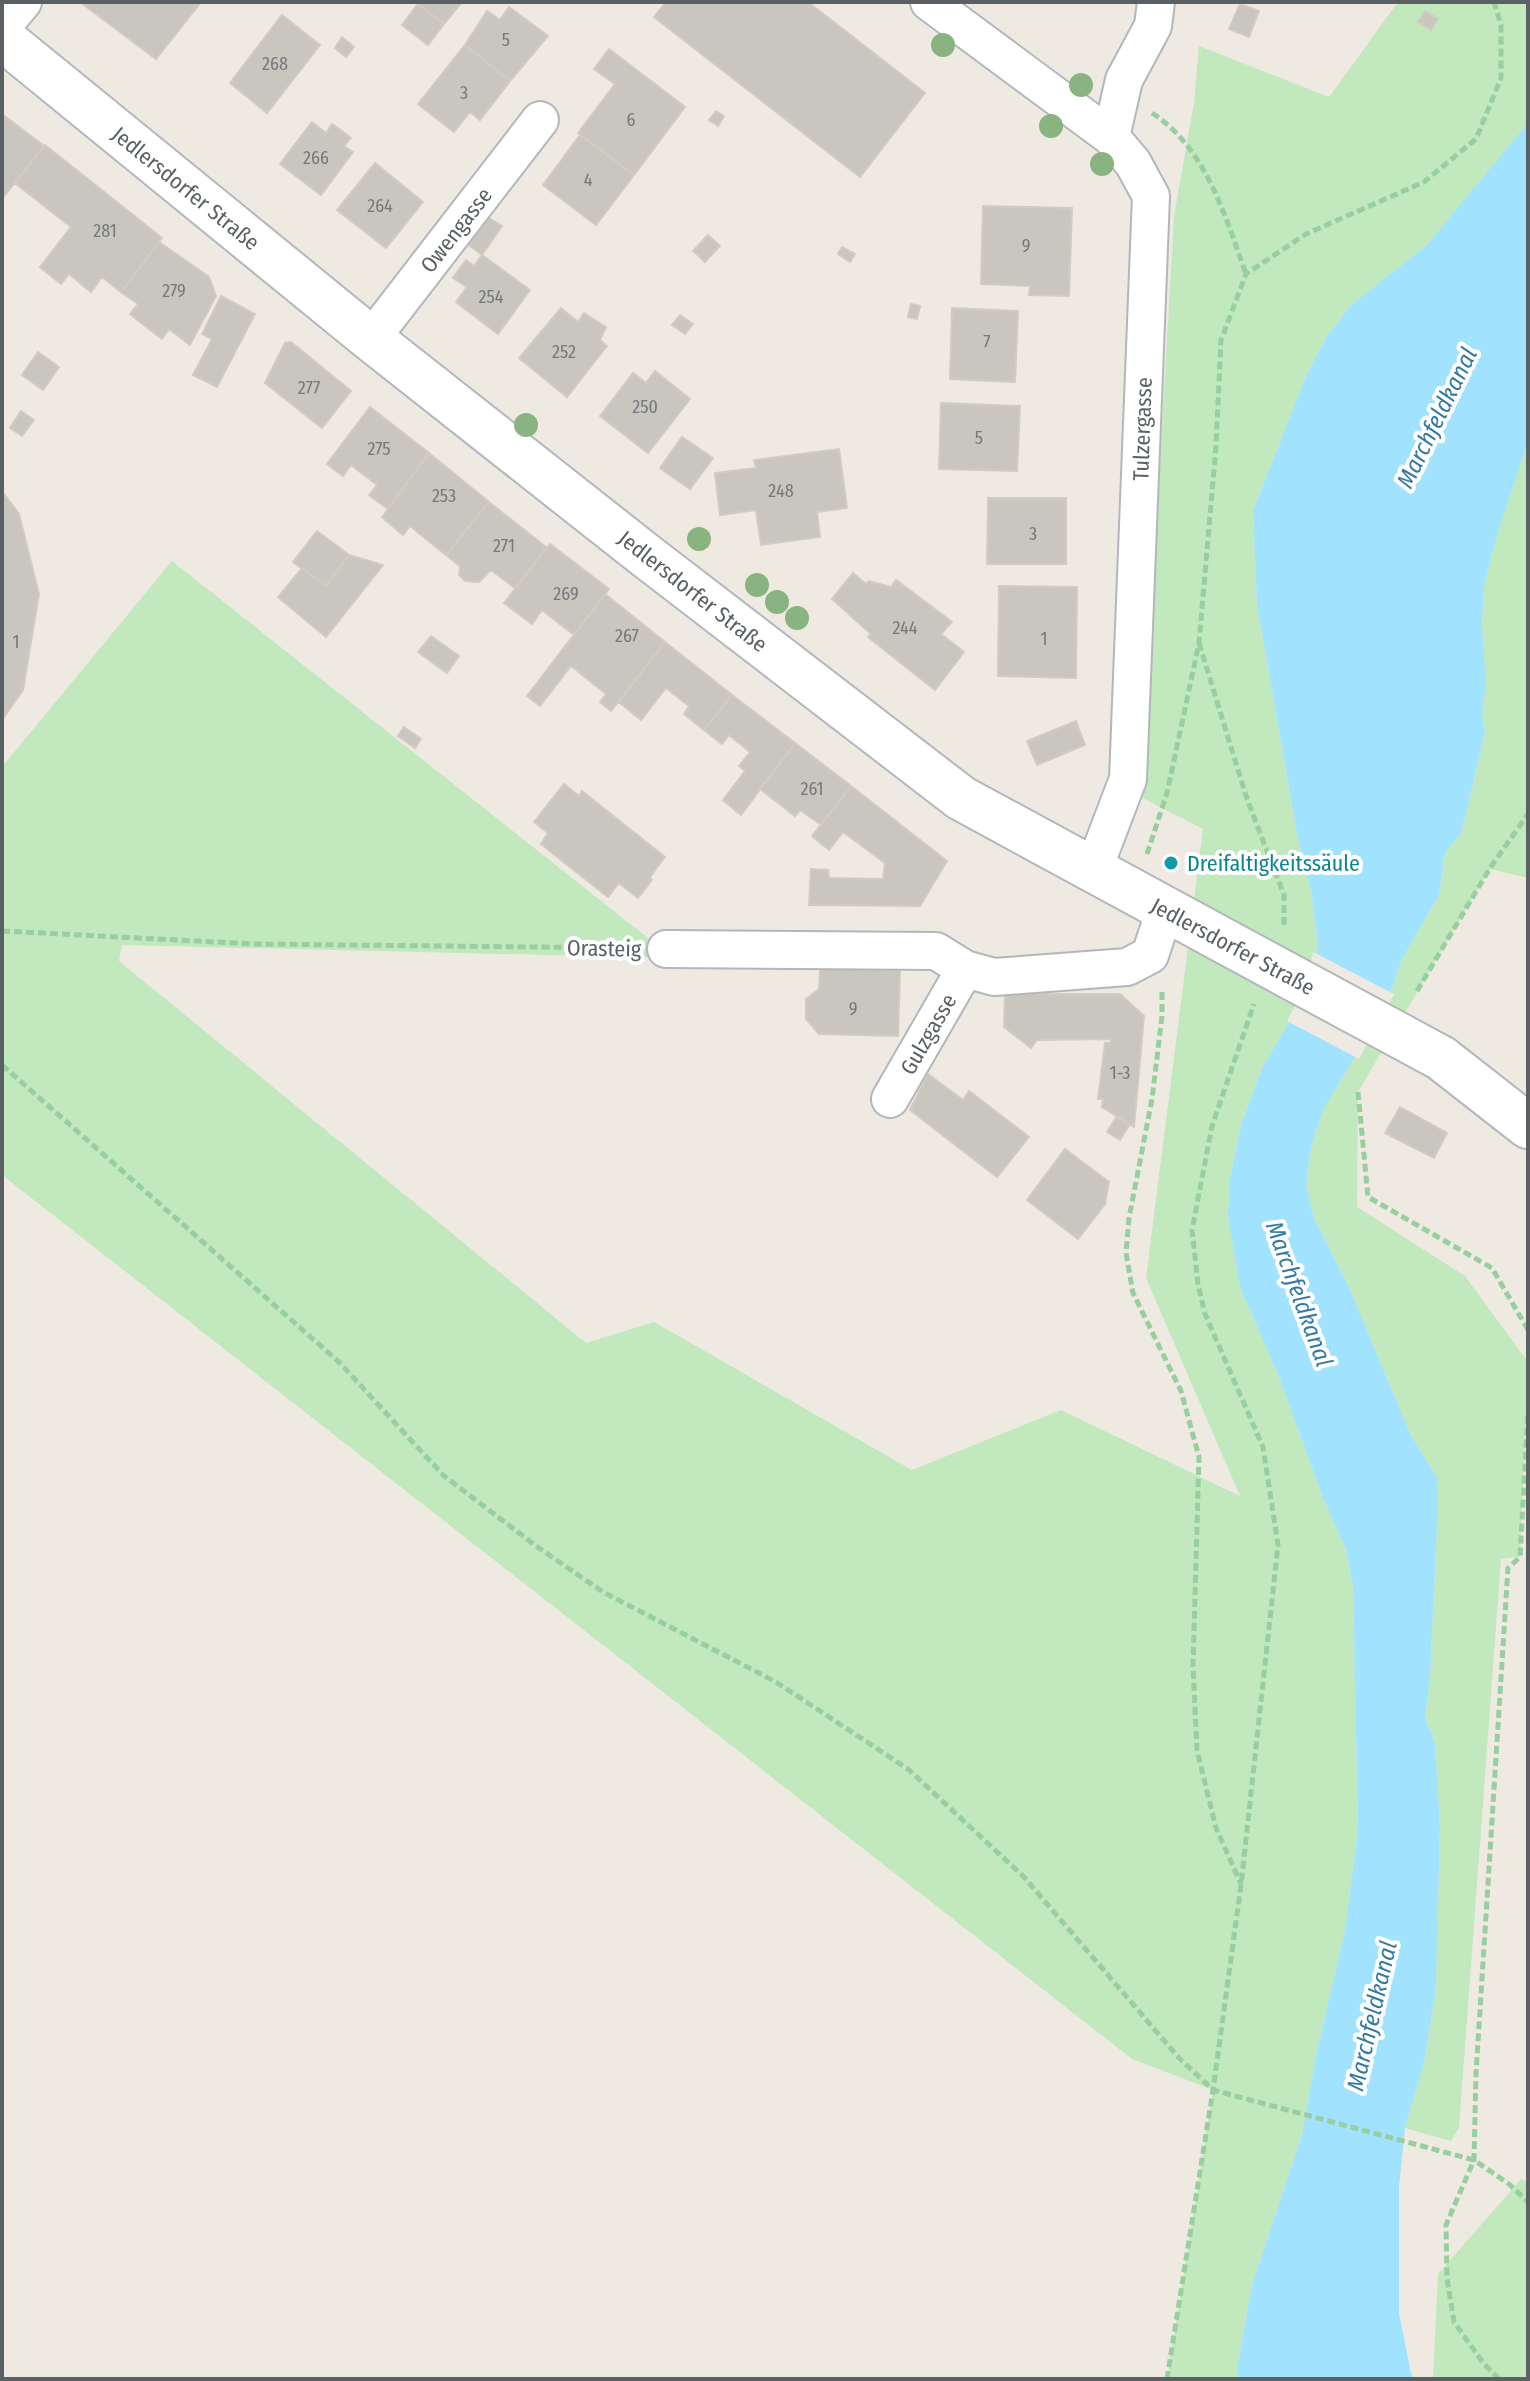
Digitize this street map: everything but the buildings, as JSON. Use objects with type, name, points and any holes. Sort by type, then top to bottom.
[{"type":"street","points":[[2,27],[23,2]]},
{"type":"street","name":"Tulzergasse","points":[[929,2],[1111,137],[1133,163],[1151,196],[1128,779],[1093,871]]},
{"type":"street","points":[[1111,137],[1124,80],[1153,26],[1156,2]]},
{"type":"street","name":"Jedlersdorfer Straße","points":[[2,38],[371,339],[961,798],[1441,1058],[1528,1096]]},
{"type":"street","name":"Owengasse","points":[[371,339],[540,120]]},
{"type":"street","points":[[1150,955],[1165,910]]},
{"type":"street","name":"Orasteig","points":[[666,949],[936,951],[965,969],[994,977],[1127,967],[1150,955]]},
{"type":"street","name":"Gulzgasse","points":[[890,1099],[965,969]]},
{"type":"street","name":"Jedlersdorfer Straße","points":[[1441,1058],[1528,1126]]},
{"type":"path","points":[[1167,793],[1199,643],[1216,446],[1221,340],[1246,274],[1306,234],[1424,182],[1476,139],[1501,78],[1501,25],[1494,2]]},
{"type":"path","points":[[1121,93],[1172,126],[1197,158],[1221,206],[1246,274]]},
{"type":"path","points":[[1199,643],[1247,799],[1284,895],[1285,925],[1280,938]]},
{"type":"path","points":[[1417,991],[1490,868],[1528,814]]},
{"type":"path","name":"Orasteig","points":[[2,931],[255,944],[666,949]]},
{"type":"path","points":[[1150,955],[1162,980],[1162,1016],[1152,1099],[1129,1218],[1126,1253],[1133,1293],[1181,1391],[1199,1457],[1193,1666],[1197,1750],[1216,1828],[1241,1885]]},
{"type":"path","points":[[1167,2379],[1213,2090],[1241,1885],[1278,1545],[1263,1447],[1205,1314],[1192,1230],[1212,1126],[1259,990]]},
{"type":"path","points":[[2,1065],[339,1362],[443,1475],[536,1546],[603,1592],[776,1682],[908,1769],[1024,1877],[1179,2058],[1213,2090],[1474,2160],[1509,2184],[1528,2202]]},
{"type":"path","points":[[1358,1092],[1368,1197],[1492,1268],[1528,1330]]},
{"type":"path","points":[[1499,2379],[1484,2364],[1454,2322],[1447,2278],[1446,2225],[1474,2160],[1476,2073],[1508,1568],[1520,1557],[1528,1412]]},
{"type":"green space","points":[[1398,2],[1528,2],[1527,126],[1427,245],[1351,305],[1325,339],[1306,376],[1253,511],[1257,605],[1298,839],[1311,891],[1318,946],[1309,988],[1262,1068],[1241,1125],[1230,1178],[1240,1287],[1346,1549],[1353,1587],[1358,1830],[1345,1930],[1316,2055],[1302,2135],[1252,2285],[1238,2362],[1238,2379],[1167,2379],[1213,2090],[1132,2059],[2,1175],[2,767],[172,561],[673,958],[122,945],[119,961],[586,1343],[654,1322],[912,1470],[1061,1410],[1240,1496],[1146,1278],[1203,829],[1141,797],[1174,216],[1194,103],[1199,46],[1329,97]]},
{"type":"green space","points":[[1528,442],[1528,878],[1490,869],[1358,1092],[1357,1207],[1465,1276],[1528,1362],[1520,1557],[1501,1559],[1459,2128],[1451,2141],[1405,2128],[1425,2059],[1436,1986],[1440,1827],[1435,1743],[1425,1718],[1430,1678],[1437,1525],[1436,1478],[1410,1434],[1349,1287],[1314,1218],[1306,1184],[1311,1146],[1324,1108],[1393,987],[1401,961],[1439,895],[1445,852],[1461,834],[1485,733],[1482,715],[1486,684],[1482,624],[1484,586]]},
{"type":"green space","points":[[1521,2179],[1528,2182],[1528,2379],[1433,2379],[1438,2274]]},
{"type":"water","name":"Marchfeldkanal","points":[[1528,123],[1528,442],[1484,586],[1482,624],[1486,684],[1482,715],[1485,733],[1461,834],[1445,852],[1439,895],[1401,961],[1393,987],[1324,1108],[1311,1146],[1306,1184],[1314,1218],[1349,1287],[1410,1434],[1437,1478],[1430,1678],[1425,1718],[1435,1743],[1440,1827],[1436,1986],[1425,2059],[1405,2128],[1399,2186],[1399,2313],[1414,2379],[1238,2379],[1238,2362],[1252,2285],[1302,2135],[1316,2055],[1345,1930],[1358,1830],[1353,1587],[1346,1549],[1240,1287],[1228,1216],[1230,1178],[1241,1125],[1262,1068],[1309,988],[1318,946],[1311,891],[1298,839],[1257,605],[1253,511],[1306,376],[1325,339],[1351,305],[1427,245]]},
{"type":"pier","points":[[1313,952],[1394,994],[1359,1059],[1287,1021],[1305,986]]},
{"type":"place","name":"Dreifaltigkeitssäule","points":[[1171,863]]}]
